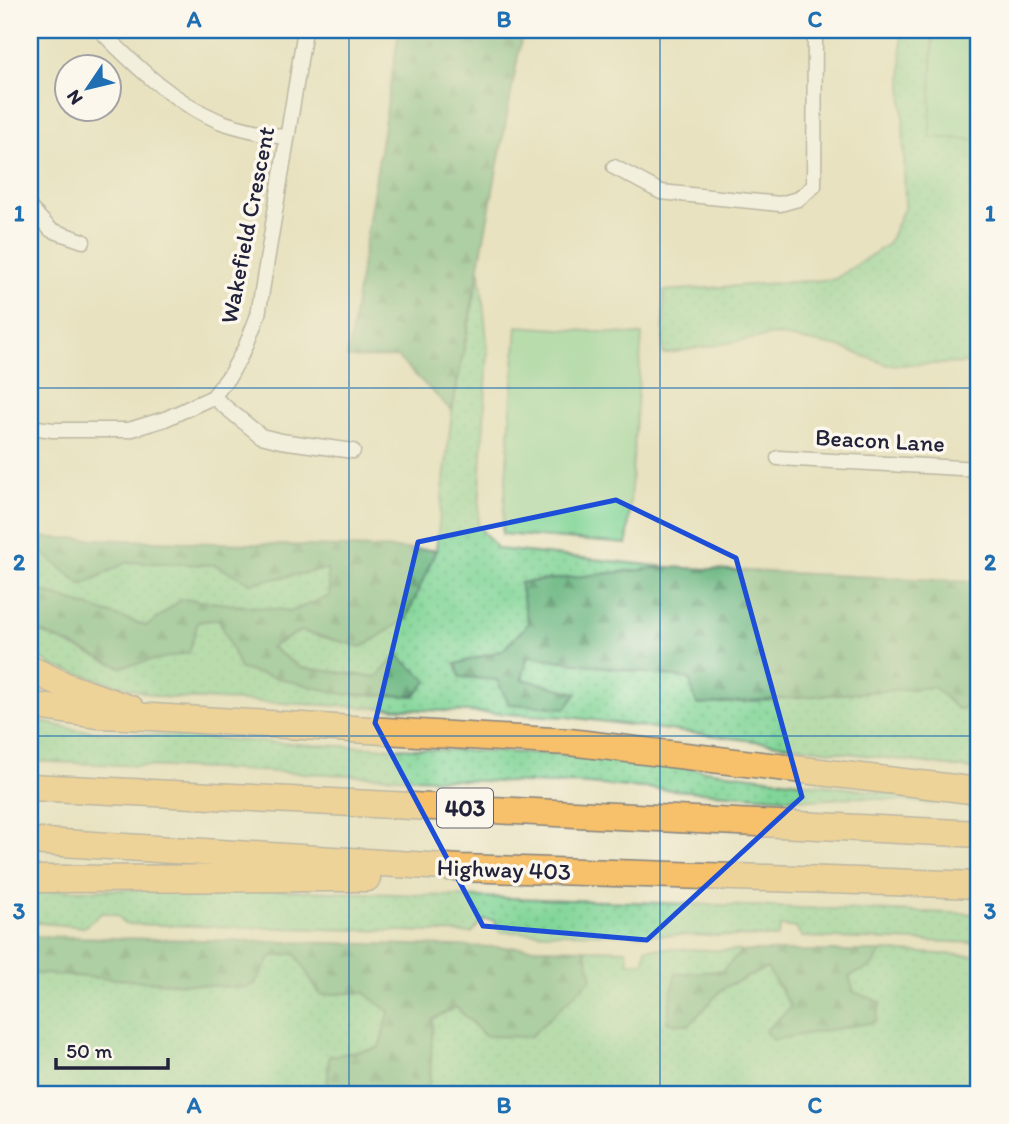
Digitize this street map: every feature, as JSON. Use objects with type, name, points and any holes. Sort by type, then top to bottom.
[{"type":"highway","points":[[30,669],[68,687],[152,716]]},
{"type":"highway","points":[[30,705],[97,715],[569,741],[979,791]]},
{"type":"highway","name":"403","points":[[30,788],[979,834]]},
{"type":"highway","name":"Highway 403","points":[[30,841],[461,868],[979,886]]},
{"type":"highway","points":[[30,879],[403,878],[461,868]]},
{"type":"street","points":[[100,30],[135,65],[191,108],[222,122],[287,138]]},
{"type":"street","name":"Wakefield Crescent","points":[[30,427],[129,430],[165,419],[213,397],[230,375],[245,348],[258,315],[305,30]]},
{"type":"street","points":[[614,167],[661,192],[780,204],[798,199],[814,186],[815,30]]},
{"type":"street","points":[[30,208],[51,230],[83,241]]},
{"type":"street","points":[[213,397],[261,436],[352,451]]},
{"type":"street","name":"Beacon Lane","points":[[778,458],[979,468]]},
{"type":"highlighted area","points":[[616,500],[736,558],[802,797],[647,940],[483,926],[375,723],[418,542]]},
{"type":"green space","points":[[399,30],[523,30],[452,411],[397,357],[347,358]]},
{"type":"green space","points":[[901,30],[979,30],[977,363],[888,365],[840,347],[775,335],[663,354],[664,291],[835,279],[888,244],[905,206]]},
{"type":"green space","points":[[933,30],[979,30],[979,140],[930,137]]},
{"type":"green space","points":[[480,270],[488,351],[478,526],[498,549],[667,567],[520,583],[528,624],[503,650],[456,664],[498,680],[576,693],[522,679],[528,656],[690,679],[698,705],[935,687],[957,709],[979,705],[979,770],[568,717],[160,697],[52,666],[30,651],[30,627],[120,667],[198,622],[219,619],[241,669],[377,677],[301,668],[271,647],[300,631],[362,647],[406,619],[436,550],[452,411]]},
{"type":"green space","points":[[517,326],[642,335],[627,544],[502,534]]},
{"type":"green space","points":[[30,537],[436,550],[406,619],[362,647],[300,631],[271,647],[301,668],[377,677],[397,655],[428,681],[414,696],[342,694],[240,669],[219,619],[198,622],[189,653],[120,667],[30,627],[30,591],[38,590],[147,626],[182,599],[292,611],[330,596],[327,569],[251,583],[215,565],[127,562],[82,585],[30,543]]},
{"type":"green space","points":[[30,543],[82,585],[127,562],[215,565],[251,583],[327,569],[330,596],[292,611],[182,599],[147,626],[38,590],[30,591]]},
{"type":"green space","points":[[667,567],[979,582],[979,705],[957,709],[934,687],[697,705],[689,679],[528,656],[522,679],[577,693],[566,708],[509,704],[497,680],[460,677],[456,664],[503,650],[528,624],[520,583]]},
{"type":"green space","points":[[30,719],[77,730],[314,745],[585,755],[926,798],[933,804],[858,797],[816,800],[573,783],[30,761]]},
{"type":"green space","points":[[246,889],[979,914],[979,943],[802,937],[796,928],[781,926],[777,937],[500,932],[494,920],[483,920],[472,933],[124,924],[119,916],[103,912],[84,927],[30,922],[30,890]]},
{"type":"green space","points":[[30,936],[585,949],[592,978],[530,1037],[485,1036],[456,1007],[433,1019],[430,1082],[422,1094],[327,1094],[329,1056],[379,1048],[389,1012],[364,992],[320,995],[295,953],[271,957],[254,985],[244,988],[30,973]]},
{"type":"green space","points":[[646,948],[742,951],[722,971],[675,974],[689,1025],[723,988],[767,968],[791,1007],[765,1031],[854,992],[849,976],[871,967],[882,951],[979,956],[979,1094],[422,1094],[430,1082],[432,1019],[456,1007],[485,1036],[592,978],[585,949],[626,950],[629,963],[644,962]]},
{"type":"green space","points":[[742,951],[882,951],[871,967],[849,976],[854,992],[881,1002],[875,1022],[772,1040],[765,1031],[791,1007],[767,968],[723,988],[689,1025],[667,1022],[675,974],[722,971]]},
{"type":"green space","points":[[295,953],[320,995],[364,992],[390,1012],[379,1048],[329,1056],[327,1094],[30,1094],[30,973],[244,988],[254,985],[271,957]]}]
